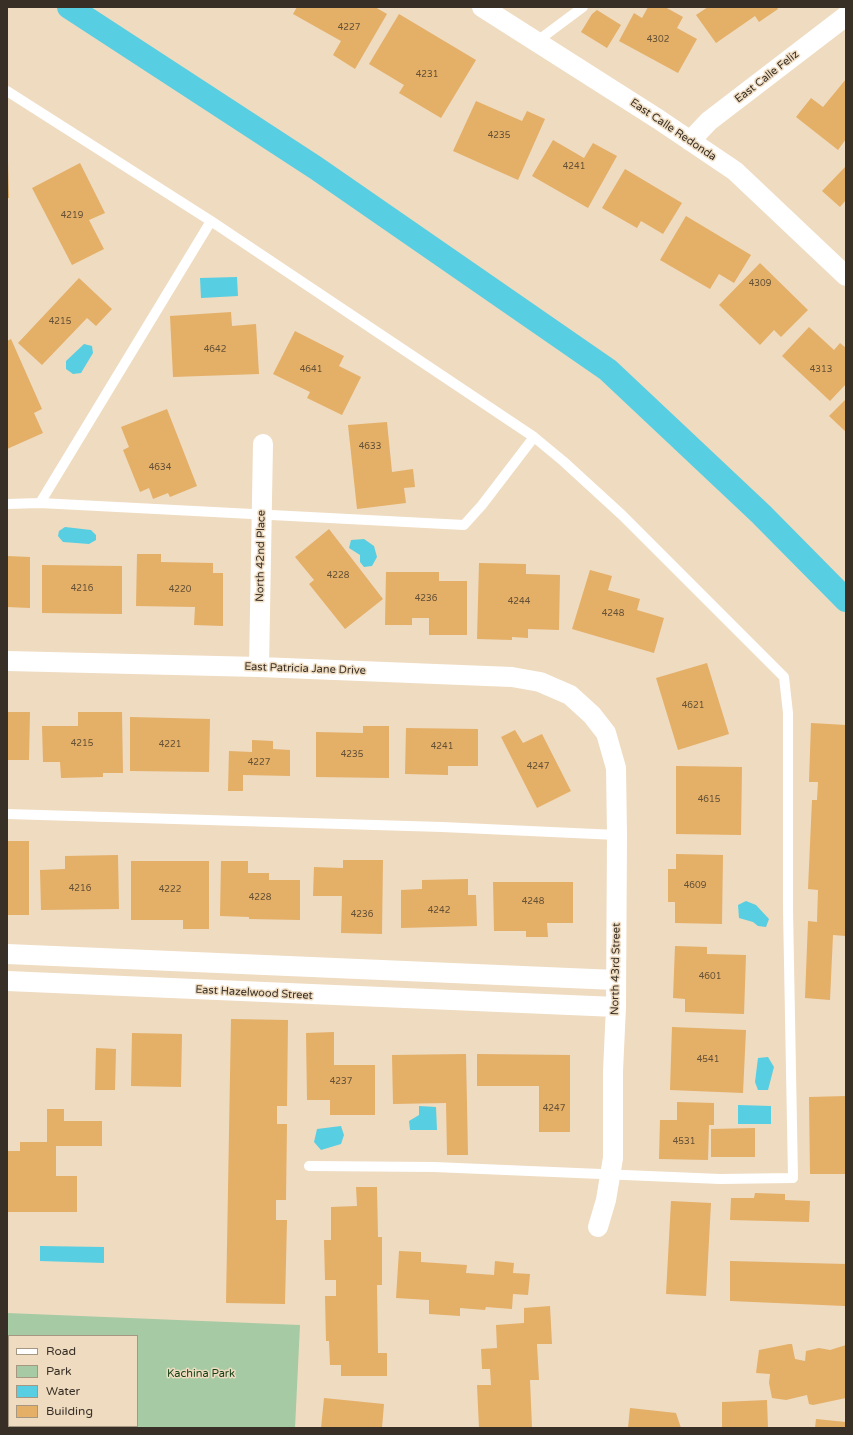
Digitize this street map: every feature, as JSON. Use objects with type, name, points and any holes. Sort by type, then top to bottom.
[{"type":"street","name":"East Calle Redonda","points":[[482,7],[735,171],[846,276]]},
{"type":"street","name":"East Calle Feliz","points":[[690,141],[709,121],[846,16]]},
{"type":"street","name":"North 42nd Place","points":[[259,667],[263,444]]},
{"type":"street","name":"East Patricia Jane Drive","points":[[7,661],[259,667],[512,677],[540,682],[570,695],[592,715]]},
{"type":"street","name":"North 43rd Street","points":[[592,715],[606,733],[614,762],[617,785],[618,835],[616,1007],[613,1071],[613,1158],[598,1227]]},
{"type":"street","points":[[7,954],[458,972],[616,980]]},
{"type":"street","points":[[52,956],[52,983]]},
{"type":"street","points":[[457,1002],[458,972]]},
{"type":"street","name":"East Hazelwood Street","points":[[7,981],[457,1002],[616,1007]]},
{"type":"lane","points":[[536,42],[583,7]]},
{"type":"lane","points":[[7,91],[211,221],[534,437],[563,461],[622,515],[784,677],[788,713],[788,909],[793,1178],[720,1179],[434,1168],[309,1166]]},
{"type":"lane","points":[[40,503],[211,221]]},
{"type":"lane","points":[[7,504],[40,503],[464,525],[482,506],[534,437]]},
{"type":"lane","points":[[7,814],[435,827],[618,835]]},
{"type":"green space","name":"Kachina Park","points":[[7,1313],[300,1325],[295,1428],[7,1428]]},
{"type":"water","points":[[237,277],[238,296],[201,298],[200,278]]},
{"type":"water","points":[[84,344],[92,346],[93,353],[81,373],[73,374],[66,369],[66,361]]},
{"type":"water","points":[[65,527],[91,530],[96,535],[96,540],[89,544],[63,542],[58,536],[59,531]]},
{"type":"water","points":[[364,539],[374,546],[377,557],[372,566],[364,567],[360,562],[360,555],[349,548],[351,540]]},
{"type":"water","points":[[746,901],[756,905],[769,919],[766,927],[758,926],[753,922],[739,918],[738,905]]},
{"type":"water","points":[[768,1057],[774,1067],[768,1090],[758,1090],[755,1082],[758,1058]]},
{"type":"water","points":[[738,1105],[771,1106],[771,1124],[738,1124]]},
{"type":"water","points":[[419,1106],[436,1107],[437,1130],[410,1130],[409,1121],[419,1115]]},
{"type":"water","points":[[341,1126],[344,1135],[341,1144],[321,1150],[314,1142],[317,1129]]},
{"type":"water","points":[[40,1246],[104,1247],[104,1263],[40,1261]]},
{"type":"building","points":[[297,7],[375,7],[387,14],[355,69],[333,55],[341,41],[293,14]]},
{"type":"building","points":[[648,7],[665,7],[683,17],[677,28],[697,39],[678,73],[619,41],[634,13],[642,18]]},
{"type":"building","points":[[708,7],[777,7],[778,9],[759,22],[755,16],[716,43],[696,15]]},
{"type":"building","points":[[597,10],[621,25],[607,48],[581,32],[592,14]]},
{"type":"building","points":[[399,14],[476,60],[441,118],[399,93],[404,85],[369,64]]},
{"type":"building","points":[[846,79],[846,139],[838,150],[796,117],[811,98],[823,107]]},
{"type":"building","points":[[476,101],[522,121],[527,111],[545,119],[518,180],[453,151]]},
{"type":"building","points":[[553,140],[584,158],[593,143],[617,156],[588,208],[532,176]]},
{"type":"building","points":[[8,161],[9,198],[7,198]]},
{"type":"building","points":[[80,163],[105,213],[89,220],[104,249],[72,265],[32,188]]},
{"type":"building","points":[[846,166],[846,200],[840,207],[822,191]]},
{"type":"building","points":[[625,169],[682,203],[663,234],[641,221],[637,228],[602,208]]},
{"type":"building","points":[[686,216],[751,255],[734,283],[719,274],[710,289],[660,260]]},
{"type":"building","points":[[760,263],[808,310],[781,337],[774,330],[760,345],[719,305]]},
{"type":"building","points":[[79,278],[112,309],[96,326],[87,318],[42,365],[18,343]]},
{"type":"building","points":[[231,312],[232,326],[256,324],[259,374],[173,377],[170,316]]},
{"type":"building","points":[[809,327],[834,350],[840,343],[846,348],[846,384],[830,401],[782,356]]},
{"type":"building","points":[[295,331],[344,356],[339,366],[361,377],[342,415],[307,398],[310,392],[273,374]]},
{"type":"building","points":[[11,339],[42,409],[34,413],[43,433],[7,449],[7,341]]},
{"type":"building","points":[[846,399],[846,432],[829,416]]},
{"type":"building","points":[[167,409],[197,486],[170,497],[168,493],[153,499],[149,488],[140,492],[123,450],[129,447],[121,427]]},
{"type":"building","points":[[387,422],[392,472],[413,469],[415,487],[404,488],[406,503],[357,509],[348,425]]},
{"type":"building","points":[[329,529],[383,599],[345,629],[309,584],[314,580],[295,557]]},
{"type":"building","points":[[137,554],[161,554],[161,562],[213,563],[213,573],[223,573],[223,626],[194,625],[195,607],[136,606]]},
{"type":"building","points":[[7,556],[30,557],[30,608],[7,607]]},
{"type":"building","points":[[479,563],[526,564],[526,574],[560,575],[559,630],[528,629],[528,638],[512,637],[512,640],[477,639]]},
{"type":"building","points":[[42,565],[122,566],[122,614],[42,613]]},
{"type":"building","points":[[590,570],[612,576],[608,590],[640,599],[637,610],[664,618],[654,653],[572,629]]},
{"type":"building","points":[[386,572],[439,572],[439,581],[467,581],[467,635],[429,635],[429,618],[412,618],[412,625],[385,625]]},
{"type":"building","points":[[707,663],[729,734],[678,750],[656,678]]},
{"type":"building","points":[[7,712],[30,712],[29,760],[7,760]]},
{"type":"building","points":[[78,712],[122,712],[123,773],[103,773],[103,777],[61,778],[60,762],[43,762],[42,726],[78,726]]},
{"type":"building","points":[[130,717],[210,719],[209,772],[130,771]]},
{"type":"building","points":[[811,723],[846,725],[846,936],[833,935],[830,1000],[805,998],[808,921],[817,922],[818,890],[808,889],[812,800],[817,800],[818,782],[809,782]]},
{"type":"building","points":[[363,726],[389,726],[389,778],[316,777],[316,732],[363,733]]},
{"type":"building","points":[[406,728],[478,729],[478,766],[448,766],[448,775],[405,774]]},
{"type":"building","points":[[515,730],[523,743],[542,734],[571,791],[537,808],[501,737]]},
{"type":"building","points":[[252,740],[273,741],[273,749],[290,750],[290,776],[243,775],[243,791],[228,791],[229,751],[252,752]]},
{"type":"building","points":[[676,766],[742,767],[741,835],[676,834]]},
{"type":"building","points":[[7,841],[29,841],[29,915],[7,915]]},
{"type":"building","points":[[676,854],[723,855],[722,924],[675,923],[675,902],[668,902],[668,869],[676,869]]},
{"type":"building","points":[[118,855],[119,909],[41,910],[40,870],[65,869],[65,856]]},
{"type":"building","points":[[343,860],[383,860],[382,934],[341,933],[342,896],[313,896],[314,867],[343,868]]},
{"type":"building","points":[[131,861],[209,861],[209,929],[183,929],[183,920],[131,920]]},
{"type":"building","points":[[221,861],[248,861],[248,873],[269,873],[269,880],[300,880],[300,920],[249,919],[249,917],[220,916]]},
{"type":"building","points":[[468,879],[468,895],[476,895],[477,926],[401,928],[401,890],[422,889],[422,880]]},
{"type":"building","points":[[493,882],[573,882],[573,923],[547,923],[548,937],[526,937],[526,931],[494,931]]},
{"type":"building","points":[[675,946],[707,947],[707,954],[746,955],[744,1014],[685,1012],[685,999],[673,998]]},
{"type":"building","points":[[231,1019],[288,1020],[287,1106],[277,1106],[277,1124],[287,1124],[286,1200],[276,1200],[276,1220],[287,1220],[285,1304],[226,1303]]},
{"type":"building","points":[[672,1027],[746,1030],[743,1093],[670,1090]]},
{"type":"building","points":[[334,1032],[334,1065],[375,1065],[375,1115],[330,1115],[330,1100],[307,1100],[306,1033]]},
{"type":"building","points":[[132,1033],[182,1034],[181,1087],[131,1086]]},
{"type":"building","points":[[96,1048],[116,1049],[115,1090],[95,1090]]},
{"type":"building","points":[[466,1054],[468,1155],[447,1155],[446,1103],[393,1104],[392,1055]]},
{"type":"building","points":[[477,1054],[570,1055],[570,1132],[539,1132],[539,1086],[477,1086]]},
{"type":"building","points":[[846,1096],[846,1174],[810,1174],[809,1097]]},
{"type":"building","points":[[677,1102],[714,1103],[714,1125],[709,1125],[708,1160],[659,1159],[660,1120],[677,1120]]},
{"type":"building","points":[[47,1109],[64,1109],[64,1121],[102,1121],[102,1146],[56,1146],[56,1176],[77,1176],[77,1212],[7,1212],[7,1151],[20,1151],[20,1142],[47,1142]]},
{"type":"building","points":[[755,1128],[755,1157],[711,1157],[711,1129]]},
{"type":"building","points":[[356,1187],[377,1187],[378,1237],[382,1237],[382,1285],[377,1285],[378,1353],[387,1353],[387,1376],[341,1376],[341,1365],[330,1365],[329,1341],[326,1341],[325,1296],[336,1296],[336,1280],[325,1280],[324,1240],[331,1240],[331,1207],[357,1206]]},
{"type":"building","points":[[755,1193],[785,1194],[785,1200],[810,1201],[809,1222],[730,1220],[731,1198],[754,1198]]},
{"type":"building","points":[[671,1201],[711,1203],[706,1296],[666,1294]]},
{"type":"building","points":[[399,1251],[421,1252],[421,1262],[467,1265],[466,1273],[494,1275],[495,1261],[514,1263],[513,1273],[530,1274],[528,1295],[513,1294],[512,1309],[486,1307],[485,1310],[460,1308],[460,1316],[429,1314],[429,1300],[396,1298]]},
{"type":"building","points":[[730,1261],[846,1264],[845,1306],[730,1301]]},
{"type":"building","points":[[550,1306],[552,1344],[537,1344],[539,1380],[530,1380],[532,1428],[479,1428],[477,1385],[491,1385],[490,1369],[482,1369],[481,1349],[497,1348],[496,1325],[524,1323],[524,1308]]},
{"type":"building","points":[[792,1344],[795,1359],[805,1361],[806,1351],[819,1348],[830,1350],[846,1345],[846,1398],[813,1405],[809,1404],[807,1395],[786,1400],[772,1398],[769,1383],[770,1374],[756,1373],[759,1350]]},
{"type":"building","points":[[324,1398],[384,1404],[382,1428],[321,1428]]},
{"type":"building","points":[[767,1400],[768,1428],[722,1428],[722,1402]]},
{"type":"building","points":[[630,1408],[676,1413],[681,1428],[628,1428]]},
{"type":"building","points":[[816,1419],[846,1422],[846,1428],[815,1428]]},
{"type":"building","points":[[94,1427],[132,1427],[132,1428]]},
{"type":"waterway","points":[[69,7],[316,168],[608,370],[761,514],[846,600]]}]
